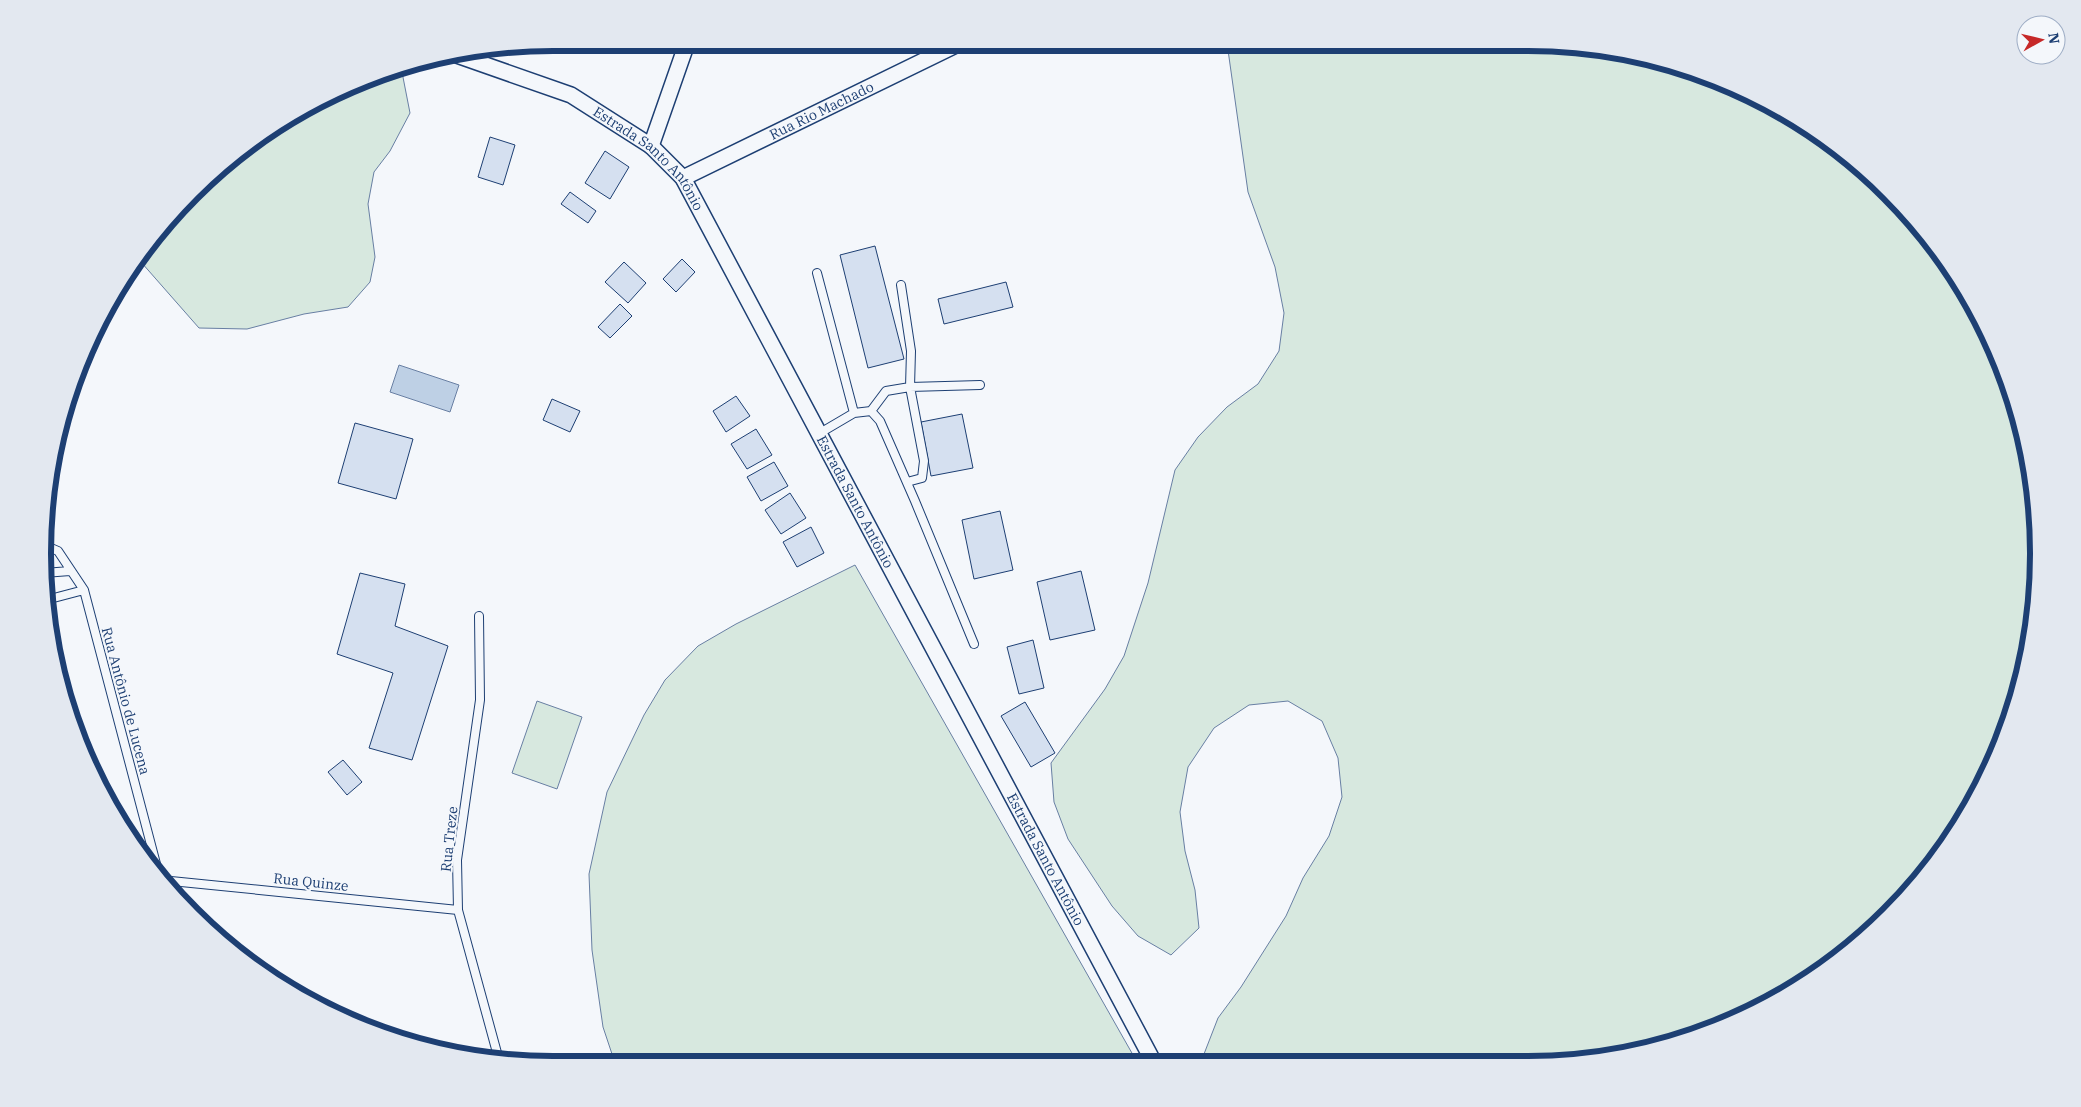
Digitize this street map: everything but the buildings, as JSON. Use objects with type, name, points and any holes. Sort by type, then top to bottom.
[{"type":"street","points":[[651,146],[685,51]]},
{"type":"street","name":"Rua Rio Machado","points":[[683,178],[944,51]]},
{"type":"street","name":"Estrada Santo Antônio","points":[[468,59],[571,95],[651,146],[683,178],[1150,1056]]},
{"type":"lane","points":[[817,273],[854,413]]},
{"type":"lane","points":[[901,285],[911,351],[910,387],[924,461],[924,474],[922,478],[907,482]]},
{"type":"lane","points":[[820,434],[854,413],[870,411],[886,391],[910,387],[980,385]]},
{"type":"lane","points":[[870,411],[880,422],[907,482],[974,644]]},
{"type":"lane","name":"Rua Antônio de Lucena","points":[[51,548],[58,551],[84,590],[155,859]]},
{"type":"lane","points":[[52,572],[70,570]]},
{"type":"lane","points":[[53,598],[84,590]]},
{"type":"lane","name":"Rua Treze","points":[[479,616],[480,700],[457,860],[458,910],[497,1052]]},
{"type":"lane","name":"Rua Quinze","points":[[172,880],[458,910]]},
{"type":"shaded area","points":[[1228,51],[1560,52],[1625,61],[1657,68],[1720,89],[1750,103],[1807,136],[1859,176],[1883,198],[1926,248],[1945,274],[1978,331],[1992,361],[2013,424],[2020,456],[2029,521],[2029,586],[2025,619],[2013,683],[2003,715],[1992,746],[1962,805],[1945,833],[1905,885],[1883,909],[1833,952],[1779,988],[1720,1018],[1657,1039],[1625,1046],[1560,1055],[1528,1056],[1204,1056],[1218,1018],[1241,987],[1286,916],[1303,878],[1329,836],[1342,797],[1338,758],[1322,721],[1288,701],[1249,705],[1214,728],[1188,767],[1180,812],[1185,851],[1195,890],[1199,928],[1171,955],[1138,936],[1112,906],[1068,839],[1054,802],[1051,763],[1105,689],[1124,656],[1148,583],[1175,470],[1198,437],[1227,407],[1258,384],[1279,351],[1284,313],[1275,267],[1248,192]]},
{"type":"shaded area","points":[[403,75],[410,113],[390,151],[374,172],[368,204],[375,257],[370,282],[348,307],[304,314],[247,329],[199,328],[143,264],[155,248],[198,198],[222,176],[274,136],[331,103],[361,89]]},
{"type":"shaded area","points":[[855,565],[1134,1056],[613,1056],[603,1027],[592,950],[589,874],[607,792],[644,715],[665,680],[698,646],[736,624]]},
{"type":"shaded area","points":[[537,701],[582,717],[557,789],[512,773]]},
{"type":"water","points":[[399,365],[459,385],[450,412],[390,392]]}]
